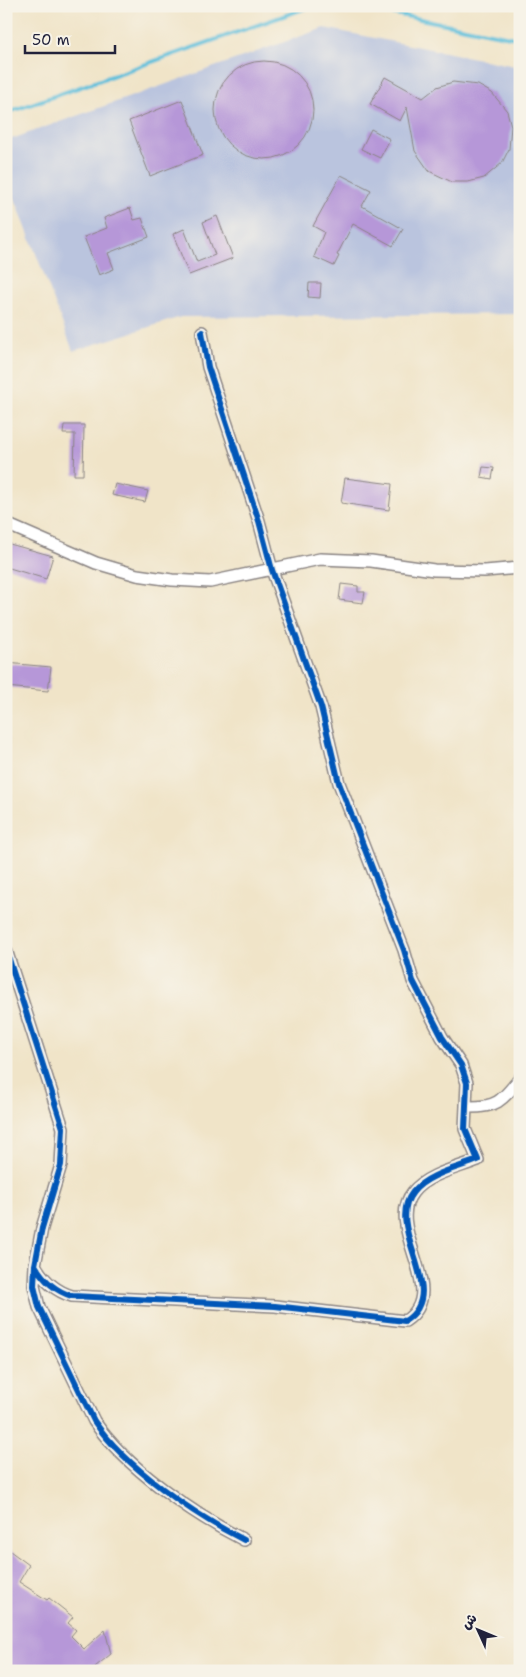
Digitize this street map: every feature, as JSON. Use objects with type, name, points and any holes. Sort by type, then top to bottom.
[{"type":"street","points":[[35,1265],[41,1276],[58,1291],[72,1296],[275,1306],[405,1322],[414,1316],[422,1296],[421,1278],[404,1217],[407,1203],[412,1192],[421,1185],[441,1174],[478,1160],[465,1129],[467,1083],[462,1065],[442,1037],[413,981],[404,950],[339,783],[321,707],[272,570],[259,521],[208,367],[202,332]]},
{"type":"street","points":[[6,524],[96,563],[137,575],[210,582],[320,559],[371,561],[434,570],[520,568]]},
{"type":"street","points":[[6,950],[63,1128],[61,1165],[42,1228],[35,1265],[34,1286],[39,1307],[94,1421],[105,1437],[127,1462],[216,1526],[244,1540]]},
{"type":"street","points":[[466,1107],[480,1108],[502,1101],[520,1078]]},
{"type":"shaded area","points":[[324,28],[520,67],[520,314],[181,317],[73,351],[6,175],[6,141]]},
{"type":"building","points":[[264,61],[283,65],[299,75],[309,91],[313,110],[309,129],[299,145],[283,155],[264,159],[245,155],[229,145],[219,129],[215,110],[219,91],[229,75],[245,65]]},
{"type":"building","points":[[385,77],[423,98],[437,87],[453,82],[478,85],[492,93],[507,111],[511,126],[509,149],[502,163],[484,178],[468,182],[452,182],[429,171],[415,151],[407,107],[400,121],[370,104]]},
{"type":"building","points":[[182,100],[203,155],[150,176],[129,121]]},
{"type":"building","points":[[371,129],[390,139],[380,158],[361,149]]},
{"type":"building","points":[[341,175],[371,190],[362,206],[403,229],[393,246],[353,224],[337,255],[339,256],[334,266],[314,257],[324,232],[313,226]]},
{"type":"building","points":[[130,208],[134,220],[142,218],[149,237],[108,253],[114,269],[99,275],[84,237],[107,228],[104,218]]},
{"type":"building","points":[[217,216],[233,258],[189,275],[173,234],[184,229],[197,262],[215,255],[203,222]]},
{"type":"building","points":[[309,283],[321,283],[320,298],[308,297]]},
{"type":"building","points":[[64,425],[84,425],[83,475],[74,475],[75,434],[63,434]]},
{"type":"building","points":[[483,467],[494,468],[492,479],[481,477]]},
{"type":"building","points":[[345,478],[392,484],[389,510],[341,503]]},
{"type":"building","points":[[115,484],[148,491],[145,502],[112,495]]},
{"type":"building","points":[[6,543],[53,556],[46,579],[6,567]]},
{"type":"building","points":[[341,584],[358,586],[358,592],[365,592],[363,603],[339,600]]},
{"type":"building","points":[[6,663],[51,667],[48,691],[6,687]]},
{"type":"building","points":[[6,1548],[29,1565],[19,1582],[47,1600],[49,1598],[73,1617],[68,1623],[76,1630],[71,1636],[84,1649],[105,1630],[111,1654],[90,1671],[6,1671]]},
{"type":"waterway","points":[[6,113],[312,6]]},
{"type":"waterway","points":[[390,13],[520,39]]},
{"type":"cycle path","points":[[35,1265],[51,1285],[72,1296],[275,1306],[405,1321],[418,1308],[422,1293],[420,1277],[406,1224],[406,1207],[413,1192],[426,1181],[443,1172],[478,1160],[465,1129],[467,1083],[461,1065],[442,1037],[413,981],[404,950],[339,783],[321,707],[272,570],[259,521],[208,367],[202,332]]},
{"type":"cycle path","points":[[6,950],[63,1128],[61,1165],[42,1228],[35,1265],[34,1286],[39,1307],[94,1421],[107,1438],[123,1455],[162,1488],[224,1530],[244,1540]]}]
